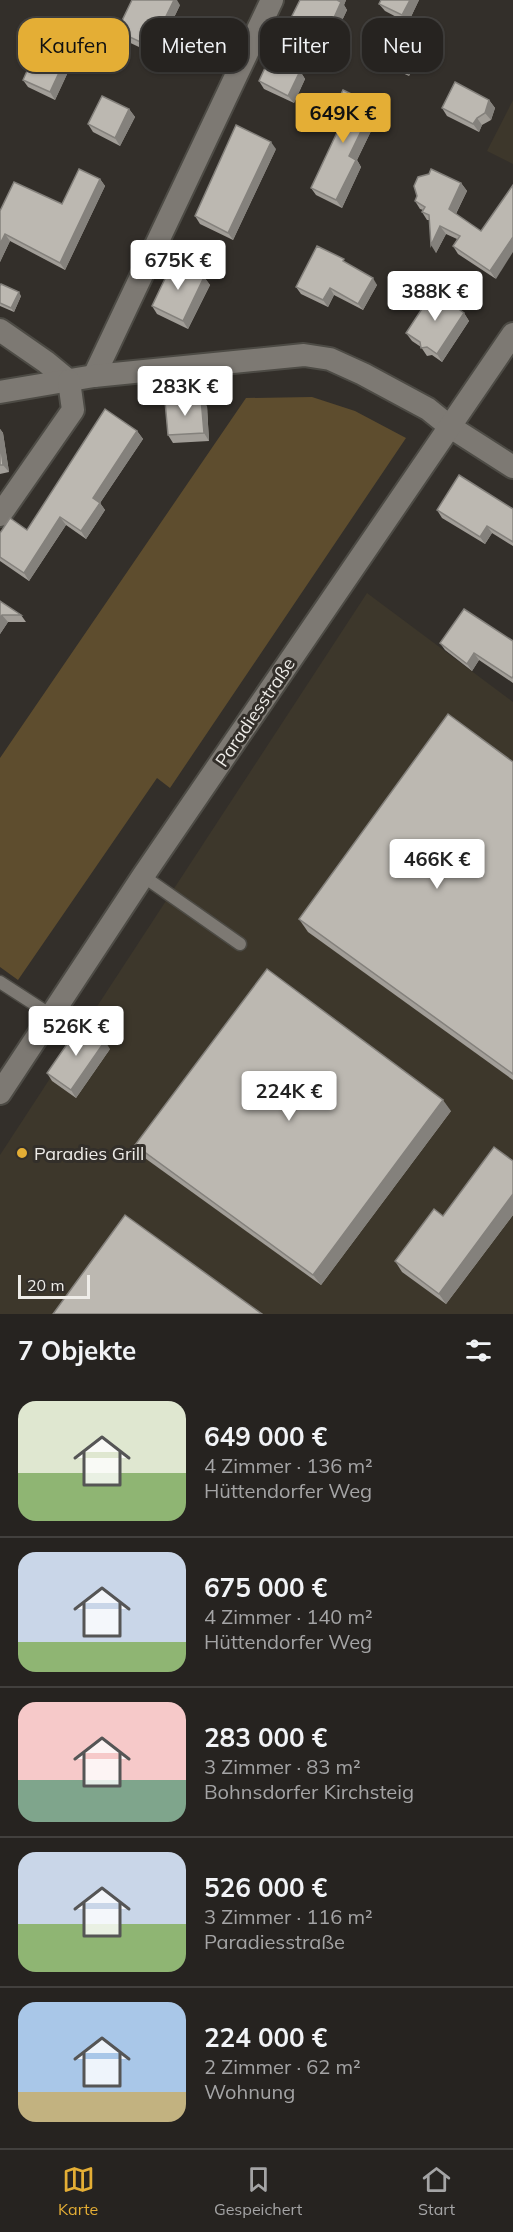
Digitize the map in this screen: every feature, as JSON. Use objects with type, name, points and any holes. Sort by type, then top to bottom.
[{"type":"street","points":[[94,376],[272,0]]},
{"type":"street","points":[[0,330],[69,381],[73,410],[0,515]]},
{"type":"street","name":"Paradiesstraße","points":[[0,1093],[143,876],[513,334]]},
{"type":"street","points":[[0,392],[94,376],[304,355],[330,359],[363,374],[428,409],[449,426],[513,467]]},
{"type":"lane","points":[[143,876],[240,944]]},
{"type":"lane","points":[[0,982],[51,1015]]},
{"type":"shaded area","points":[[513,100],[513,164],[487,151]]},
{"type":"shaded area","points":[[312,397],[355,411],[406,438],[170,788],[157,778],[18,980],[0,967],[0,758],[246,398]]},
{"type":"shaded area","points":[[367,593],[513,702],[513,1314],[0,1314],[0,1155]]},
{"type":"building","points":[[132,0],[174,0],[165,18],[141,18],[141,42],[129,37],[129,18],[123,18]]},
{"type":"building","points":[[300,0],[337,0],[341,2],[334,18],[291,18]]},
{"type":"building","points":[[381,0],[410,0],[402,15],[379,4]]},
{"type":"building","points":[[27,72],[59,72],[50,92],[23,80]]},
{"type":"building","points":[[263,72],[300,72],[288,96],[259,81]]},
{"type":"building","points":[[455,82],[489,100],[485,113],[473,124],[442,108]]},
{"type":"building","points":[[343,90],[370,103],[376,118],[366,121],[349,156],[356,160],[336,200],[311,188],[341,124],[329,119]]},
{"type":"building","points":[[102,96],[129,109],[115,138],[88,124]]},
{"type":"building","points":[[236,125],[271,142],[228,233],[195,216]]},
{"type":"building","points":[[79,169],[100,179],[60,263],[5,234],[0,244],[0,211],[14,182],[62,204]]},
{"type":"building","points":[[431,169],[461,183],[449,209],[481,231],[513,185],[513,237],[490,271],[453,246],[460,236],[440,226],[431,245],[429,215],[422,212],[425,207],[415,201],[417,196],[414,186],[418,177],[429,174]]},
{"type":"building","points":[[317,246],[344,259],[343,261],[373,278],[358,304],[330,288],[323,300],[296,287]]},
{"type":"building","points":[[173,262],[204,277],[183,321],[152,306]]},
{"type":"building","points":[[1,284],[19,292],[11,308],[0,303]]},
{"type":"building","points":[[433,292],[444,299],[453,297],[456,307],[464,313],[437,354],[427,347],[421,348],[420,342],[406,333]]},
{"type":"building","points":[[201,398],[204,433],[168,435],[165,401]]},
{"type":"building","points":[[105,409],[137,431],[93,498],[100,503],[81,531],[60,517],[24,573],[0,557],[0,533],[10,518],[27,530]]},
{"type":"building","points":[[0,441],[3,465],[0,465]]},
{"type":"building","points":[[459,475],[513,509],[513,542],[487,526],[480,537],[437,510]]},
{"type":"building","points":[[0,601],[21,615],[2,615],[0,618]]},
{"type":"building","points":[[464,609],[513,641],[512,678],[474,653],[467,664],[440,643]]},
{"type":"building","points":[[448,714],[513,762],[513,1074],[299,919]]},
{"type":"building","points":[[267,969],[443,1100],[313,1275],[135,1145]]},
{"type":"building","points":[[81,1024],[105,1041],[71,1090],[47,1073]]},
{"type":"building","points":[[494,1147],[513,1161],[513,1194],[439,1294],[395,1261],[434,1209],[443,1216]]},
{"type":"building","points":[[125,1215],[262,1314],[53,1314]]},
{"type":"place","name":"Paradies Grill","points":[[22,1153]]}]
